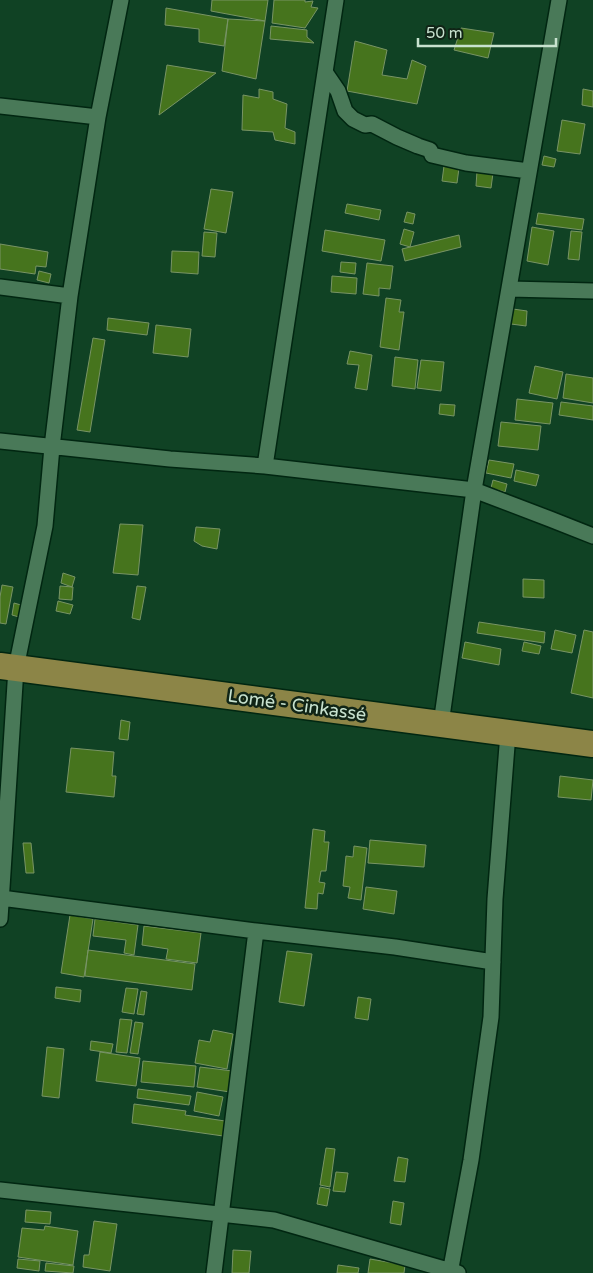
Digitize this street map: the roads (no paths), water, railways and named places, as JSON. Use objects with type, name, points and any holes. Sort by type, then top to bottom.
[{"type":"highway","name":"Lomé - Cinkassé","points":[[8,667],[593,744]]},
{"type":"street","points":[[0,918],[8,667],[45,526],[70,296],[98,117],[122,0]]},
{"type":"street","points":[[265,466],[336,0]]},
{"type":"street","points":[[441,724],[474,490],[559,0]]},
{"type":"street","points":[[325,72],[338,90],[345,110],[353,119],[365,125],[372,124],[397,137],[430,150],[432,156],[466,163],[529,171]]},
{"type":"street","points":[[0,106],[98,117]]},
{"type":"street","points":[[0,287],[70,296]]},
{"type":"street","points":[[509,289],[593,291]]},
{"type":"street","points":[[0,441],[52,448],[265,466],[474,490],[593,536]]},
{"type":"street","points":[[0,1190],[274,1220],[453,1272],[472,1160],[491,1017],[495,899],[508,733]]},
{"type":"street","points":[[1,898],[493,962]]},
{"type":"street","points":[[214,1273],[256,931]]}]
